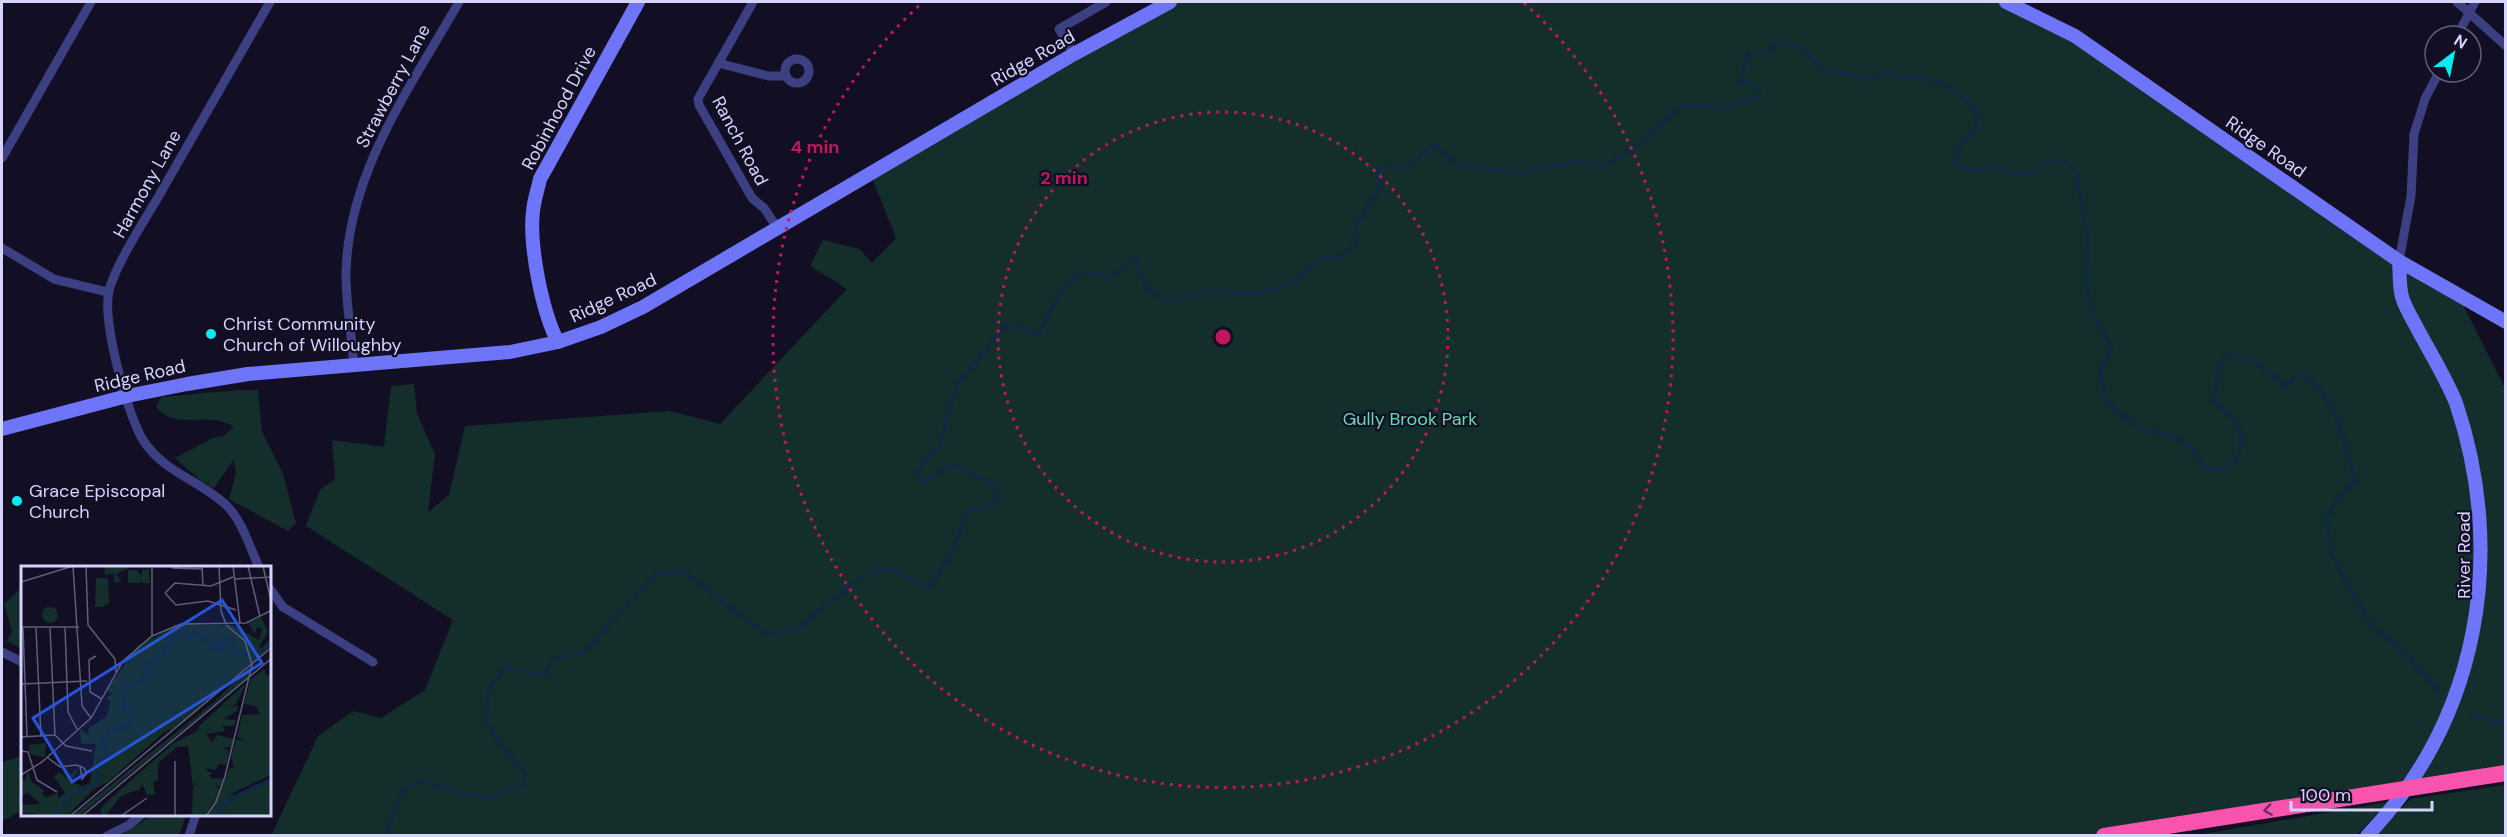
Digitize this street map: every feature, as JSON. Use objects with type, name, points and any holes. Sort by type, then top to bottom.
[{"type":"highway","points":[[2104,836],[2505,773]]},
{"type":"main road","name":"Robinhood Drive","points":[[558,342],[553,333],[537,272],[532,237],[533,210],[540,179],[639,2]]},
{"type":"main road","name":"Ridge Road","points":[[2,429],[127,396],[248,374],[354,367],[510,352],[558,342],[601,327],[643,308],[1074,54],[1170,2]]},
{"type":"main road","name":"Ridge Road","points":[[2006,2],[2075,36],[2399,261],[2505,322]]},
{"type":"main road","name":"River Road","points":[[2367,836],[2405,793],[2424,764],[2448,718],[2460,691],[2478,636],[2486,583],[2486,526],[2470,441],[2456,401],[2402,297],[2399,261]]},
{"type":"street","points":[[2,158],[91,2]]},
{"type":"street","name":"Harmony Lane","points":[[259,566],[233,513],[210,493],[153,455],[136,427],[110,336],[108,292],[144,221],[270,2]]},
{"type":"street","name":"Strawberry Lane","points":[[354,367],[346,275],[352,218],[376,148],[459,2]]},
{"type":"street","name":"Ranch Road","points":[[753,2],[700,94],[699,105],[752,198],[764,208],[778,230]]},
{"type":"street","points":[[1074,54],[1059,29],[1106,2]]},
{"type":"street","points":[[2457,2],[2505,46]]},
{"type":"street","points":[[2463,24],[2475,2]]},
{"type":"street","points":[[718,63],[768,76],[786,76]]},
{"type":"street","points":[[2399,261],[2411,196],[2414,134],[2425,99],[2433,84]]},
{"type":"street","points":[[2,248],[54,279],[108,292]]},
{"type":"street","points":[[272,592],[284,607],[373,662]]},
{"type":"street","points":[[2,652],[21,662]]},
{"type":"street","points":[[107,836],[129,825],[140,816]]},
{"type":"street","points":[[189,836],[195,816]]},
{"type":"green space","name":"Gully Brook Park","points":[[1170,2],[2006,2],[2074,36],[2459,297],[2505,388],[2505,773],[2104,836],[271,836],[318,736],[353,711],[381,718],[425,690],[453,620],[306,526],[320,490],[335,479],[332,440],[384,447],[391,386],[414,384],[417,414],[435,454],[428,512],[449,495],[465,426],[670,411],[720,424],[847,289],[810,266],[823,240],[860,249],[872,263],[896,238],[871,175]]},
{"type":"green space","points":[[258,390],[262,432],[283,474],[296,523],[288,531],[229,499],[236,473],[234,459],[214,488],[200,480],[175,458],[213,438],[224,436],[234,426],[207,419],[176,419],[169,417],[156,407],[161,397]]},
{"type":"green space","points":[[21,588],[21,648],[7,641],[12,631],[4,604]]},
{"type":"green space","points":[[21,756],[21,812],[2,821],[2,762]]},
{"type":"green space","points":[[2505,785],[2505,835],[2377,835],[2410,799]]},
{"type":"green space","points":[[2388,802],[2357,835],[2192,836]]},
{"type":"green space","points":[[151,816],[186,816],[179,835],[121,835]]},
{"type":"waterway","points":[[385,836],[404,789],[425,781],[456,792],[490,798],[522,786],[525,774],[486,722],[488,691],[505,667],[544,676],[554,659],[584,652],[656,574],[683,571],[768,636],[797,628],[861,578],[885,568],[930,587],[953,551],[967,512],[994,504],[999,486],[952,465],[921,482],[916,470],[939,447],[957,384],[1007,324],[1038,334],[1058,295],[1082,271],[1111,278],[1135,258],[1146,287],[1165,301],[1187,298],[1214,290],[1259,294],[1296,281],[1316,260],[1341,256],[1357,243],[1356,225],[1379,190],[1378,168],[1407,167],[1434,145],[1459,165],[1519,173],[1577,161],[1605,166],[1639,144],[1683,105],[1724,108],[1760,96],[1757,85],[1740,81],[1748,52],[1768,52],[1777,42],[1798,45],[1822,68],[1870,80],[1886,73],[1928,79],[1942,83],[1956,92],[1978,113],[1974,132],[1959,145],[1956,164],[1974,172],[1990,165],[2014,174],[2024,175],[2037,170],[2049,161],[2060,159],[2076,173],[2088,240],[2086,281],[2092,313],[2112,348],[2099,374],[2110,406],[2141,429],[2171,435],[2191,446],[2202,467],[2225,470],[2237,457],[2241,447],[2241,435],[2235,421],[2213,401],[2221,361],[2231,354],[2254,361],[2287,386],[2300,374],[2313,383],[2323,394],[2338,421],[2355,480],[2341,495],[2326,519],[2332,555],[2371,626],[2404,651],[2440,693]]},
{"type":"waterway","points":[[2471,714],[2497,722],[2506,720]]},
{"type":"place","name":"Christ Community Church of Willoughby","points":[[211,334]]},
{"type":"place","name":"Grace Episcopal Church","points":[[17,501]]}]
